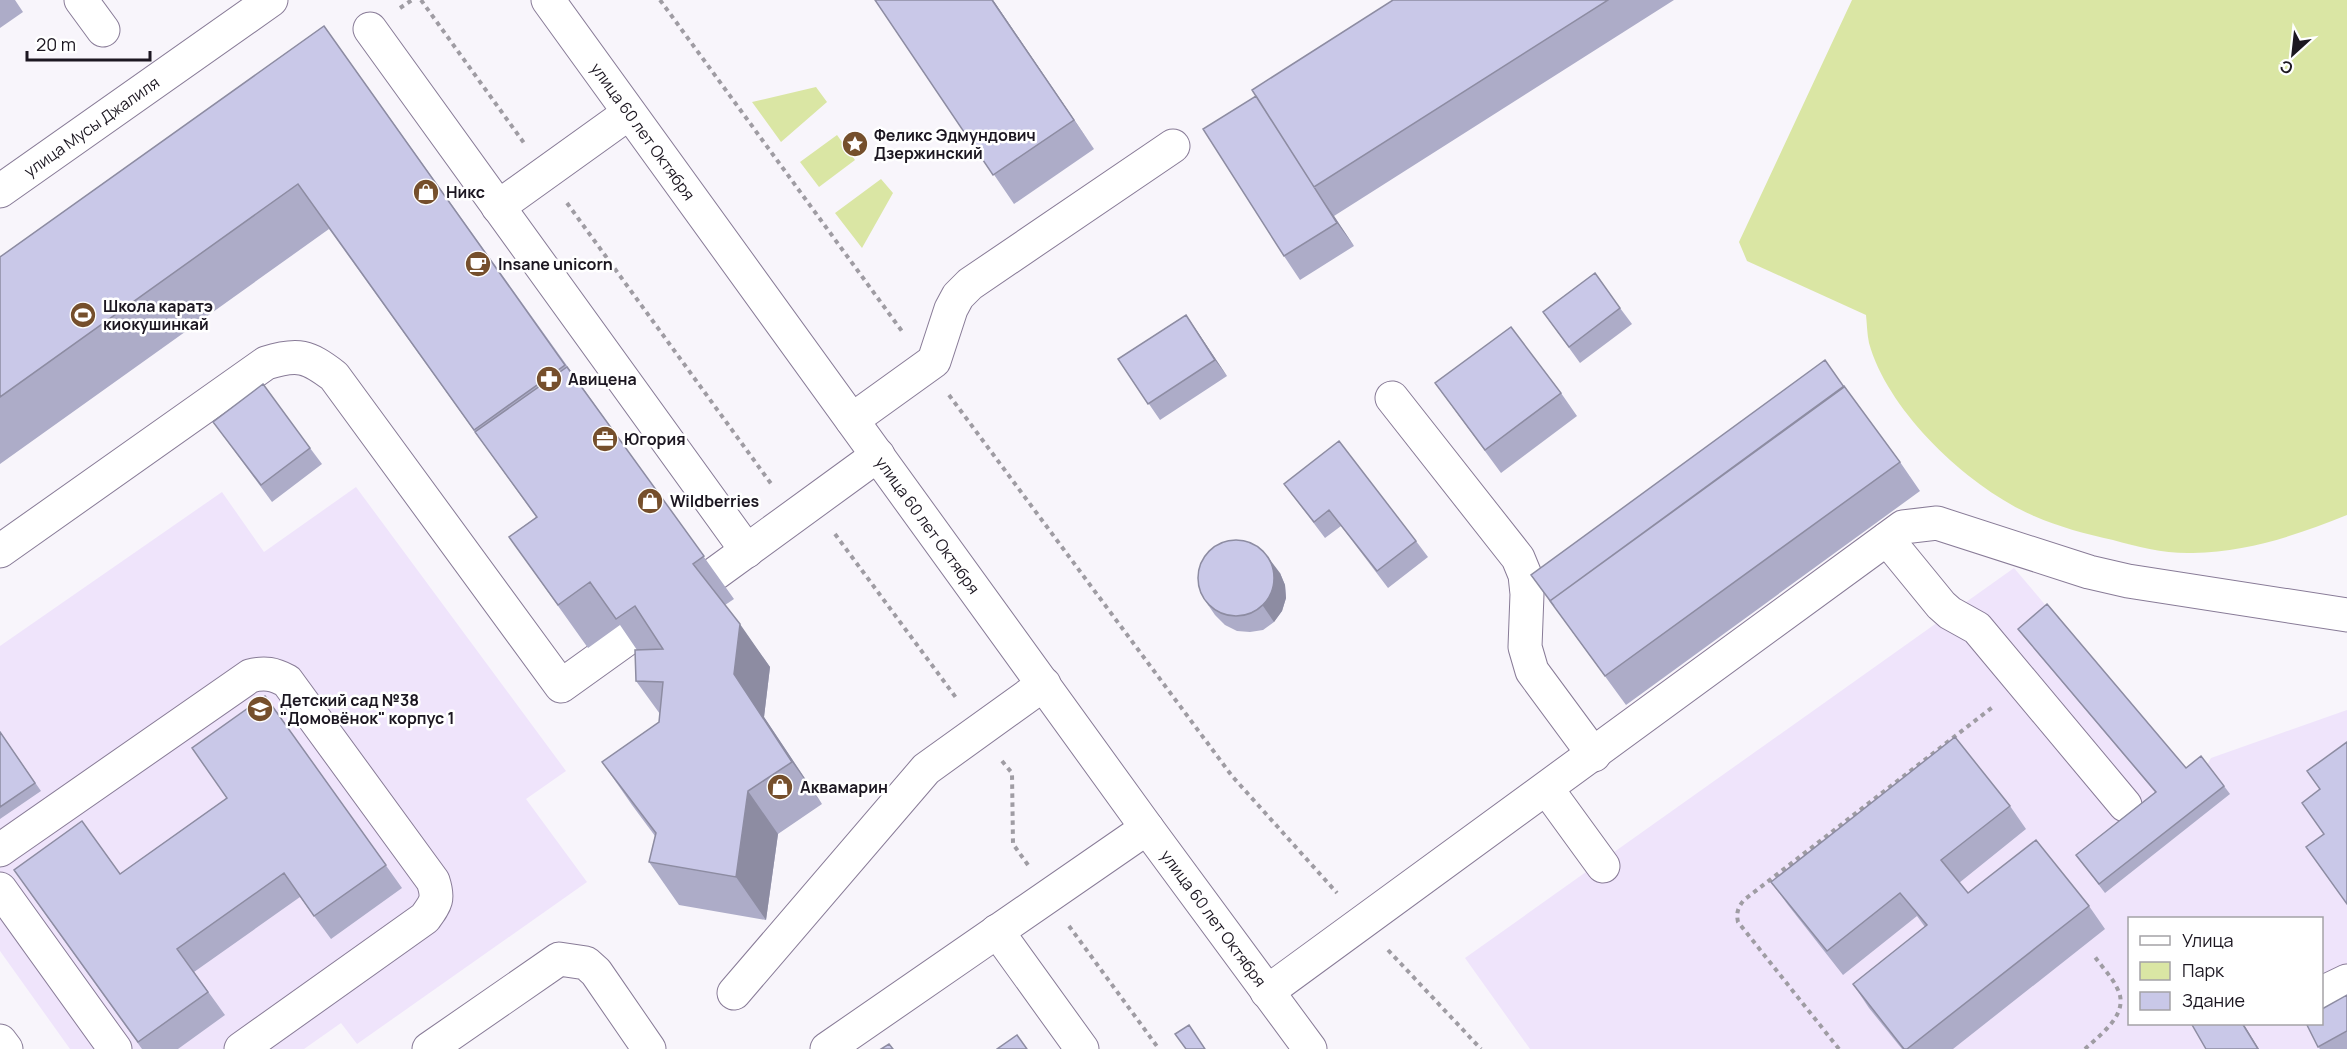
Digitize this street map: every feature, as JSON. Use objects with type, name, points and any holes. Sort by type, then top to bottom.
[{"type":"main road","points":[[81,0],[103,30]]},
{"type":"main road","name":"улица Мусы Джалиля","points":[[0,191],[271,0]]},
{"type":"main road","name":"улица 60 лет Октября","points":[[548,0],[1147,828],[1310,1049]]},
{"type":"main road","points":[[370,29],[747,551]]},
{"type":"main road","points":[[498,207],[629,113]]},
{"type":"main road","points":[[852,420],[934,361],[951,309],[970,284],[1173,146]]},
{"type":"main road","points":[[0,551],[266,363],[288,356],[315,361],[334,376],[561,687],[628,638]]},
{"type":"main road","points":[[1392,398],[1518,558],[1525,575],[1527,594],[1525,647],[1532,671],[1594,754]]},
{"type":"main road","points":[[716,573],[878,455]]},
{"type":"main road","points":[[1267,992],[1903,527],[1937,523],[2049,561],[2089,572],[2347,615]]},
{"type":"main road","points":[[1887,539],[1941,605],[1950,613],[1977,628],[2125,805]]},
{"type":"main road","points":[[0,850],[250,676],[263,673],[275,675],[287,681],[433,881],[437,894],[434,906],[425,918],[242,1049]]},
{"type":"main road","points":[[734,993],[926,769],[1044,684]]},
{"type":"main road","points":[[1547,789],[1603,866]]},
{"type":"main road","points":[[827,1049],[1147,828]]},
{"type":"main road","points":[[0,889],[116,1049]]},
{"type":"main road","points":[[997,931],[1082,1049]]},
{"type":"main road","points":[[429,1049],[559,959],[586,963],[596,972],[650,1049]]},
{"type":"main road","points":[[2323,993],[2347,981]]},
{"type":"main road","points":[[0,1041],[6,1049]]},
{"type":"path","points":[[370,29],[412,0]]},
{"type":"path","points":[[421,0],[771,485],[826,522],[1012,773],[1013,844],[1159,1049]]},
{"type":"path","points":[[660,0],[1232,776],[1481,1049]]},
{"type":"path","points":[[1839,1049],[1738,922],[1739,906],[2023,683]]},
{"type":"path","points":[[2085,1049],[2111,1024],[2121,1003],[2118,988],[2095,957]]},
{"type":"shaded area","name":"Детский сад №38 \"Домовёнок\" корпус 1","points":[[356,487],[566,771],[526,799],[587,882],[357,1044],[341,1023],[304,1049],[70,1049],[0,951],[0,646],[222,492],[264,552]]},
{"type":"shaded area","points":[[2014,568],[2191,777],[2207,765],[2211,758],[2347,710],[2347,1049],[1530,1049],[1465,958]]},
{"type":"green space","points":[[1852,0],[2347,0],[2347,515],[2253,546],[2193,553],[2142,547],[2073,530],[2034,516],[1983,487],[1934,445],[1912,421],[1879,369],[1869,343],[1866,315],[1747,261],[1739,242]]},
{"type":"green space","points":[[816,87],[827,102],[781,142],[752,102]]},
{"type":"green space","points":[[837,135],[855,160],[819,187],[800,162]]},
{"type":"green space","points":[[881,179],[893,193],[862,248],[835,213]]},
{"type":"building","points":[[875,0],[992,0],[1074,120],[993,175]]},
{"type":"building","points":[[1393,0],[1608,0],[1314,187],[1252,90]]},
{"type":"building","points":[[324,26],[565,365],[474,430],[298,184],[0,397],[0,257]]},
{"type":"building","points":[[1256,96],[1337,223],[1284,256],[1203,129]]},
{"type":"building","points":[[1595,273],[1620,308],[1569,347],[1543,312]]},
{"type":"building","points":[[1186,315],[1215,360],[1148,404],[1118,359]]},
{"type":"building","points":[[1511,327],[1561,393],[1485,450],[1435,383]]},
{"type":"building","points":[[1825,360],[1844,387],[1550,601],[1531,575]]},
{"type":"building","points":[[567,367],[704,556],[693,564],[740,624],[734,674],[792,762],[748,791],[736,877],[649,862],[656,833],[602,762],[659,722],[663,682],[636,681],[635,650],[663,649],[635,606],[616,619],[590,582],[558,605],[509,537],[537,517],[475,432]]},
{"type":"building","points":[[263,384],[310,448],[261,485],[213,422]]},
{"type":"building","points":[[1844,386],[1900,462],[1605,676],[1550,601]]},
{"type":"building","points":[[1339,441],[1416,541],[1377,571],[1329,510],[1314,522],[1284,484]]},
{"type":"building","points":[[1236,540],[1251,543],[1263,551],[1271,563],[1274,578],[1271,593],[1263,605],[1251,613],[1236,616],[1221,613],[1209,605],[1201,593],[1198,578],[1201,563],[1209,551],[1221,543]]},
{"type":"building","points":[[2047,604],[2186,768],[2201,756],[2224,786],[2099,884],[2076,855],[2156,792],[2018,629]]},
{"type":"building","points":[[265,696],[386,865],[314,916],[284,873],[177,949],[208,992],[138,1042],[14,870],[82,821],[120,874],[227,798],[192,748]]},
{"type":"building","points":[[0,732],[35,783],[0,807]]},
{"type":"building","points":[[1955,737],[2010,806],[1941,860],[1968,893],[2036,840],[2089,906],[1907,1049],[1904,1049],[1853,984],[1927,925],[1900,893],[1827,951],[1771,882]]},
{"type":"building","points":[[2347,742],[2347,904],[2306,847],[2324,834],[2302,803],[2320,789],[2307,771]]},
{"type":"building","points":[[2347,995],[2347,1031],[2318,1047],[2307,1025],[2323,1025],[2323,1008]]},
{"type":"building","points":[[1189,1025],[1205,1049],[1186,1049],[1175,1034]]},
{"type":"building","points":[[2192,1025],[2243,1025],[2258,1049],[2206,1049]]},
{"type":"building","points":[[1017,1035],[1027,1049],[997,1049]]},
{"type":"building","points":[[889,1044],[893,1049],[881,1049]]},
{"type":"place","name":"Феликс Эдмундович Дзержинский","points":[[855,144]]},
{"type":"place","name":"Никс","points":[[426,192]]},
{"type":"place","name":"Insane unicorn","points":[[478,264]]},
{"type":"place","name":"Школа каратэ киокушинкай","points":[[83,315]]},
{"type":"place","name":"Авицена","points":[[549,379]]},
{"type":"place","name":"Югория","points":[[605,439]]},
{"type":"place","name":"Wildberries","points":[[650,501]]},
{"type":"place","name":"Детский сад №38 \"Домовёнок\" корпус 1","points":[[260,709]]},
{"type":"place","name":"Аквамарин","points":[[780,787]]}]
